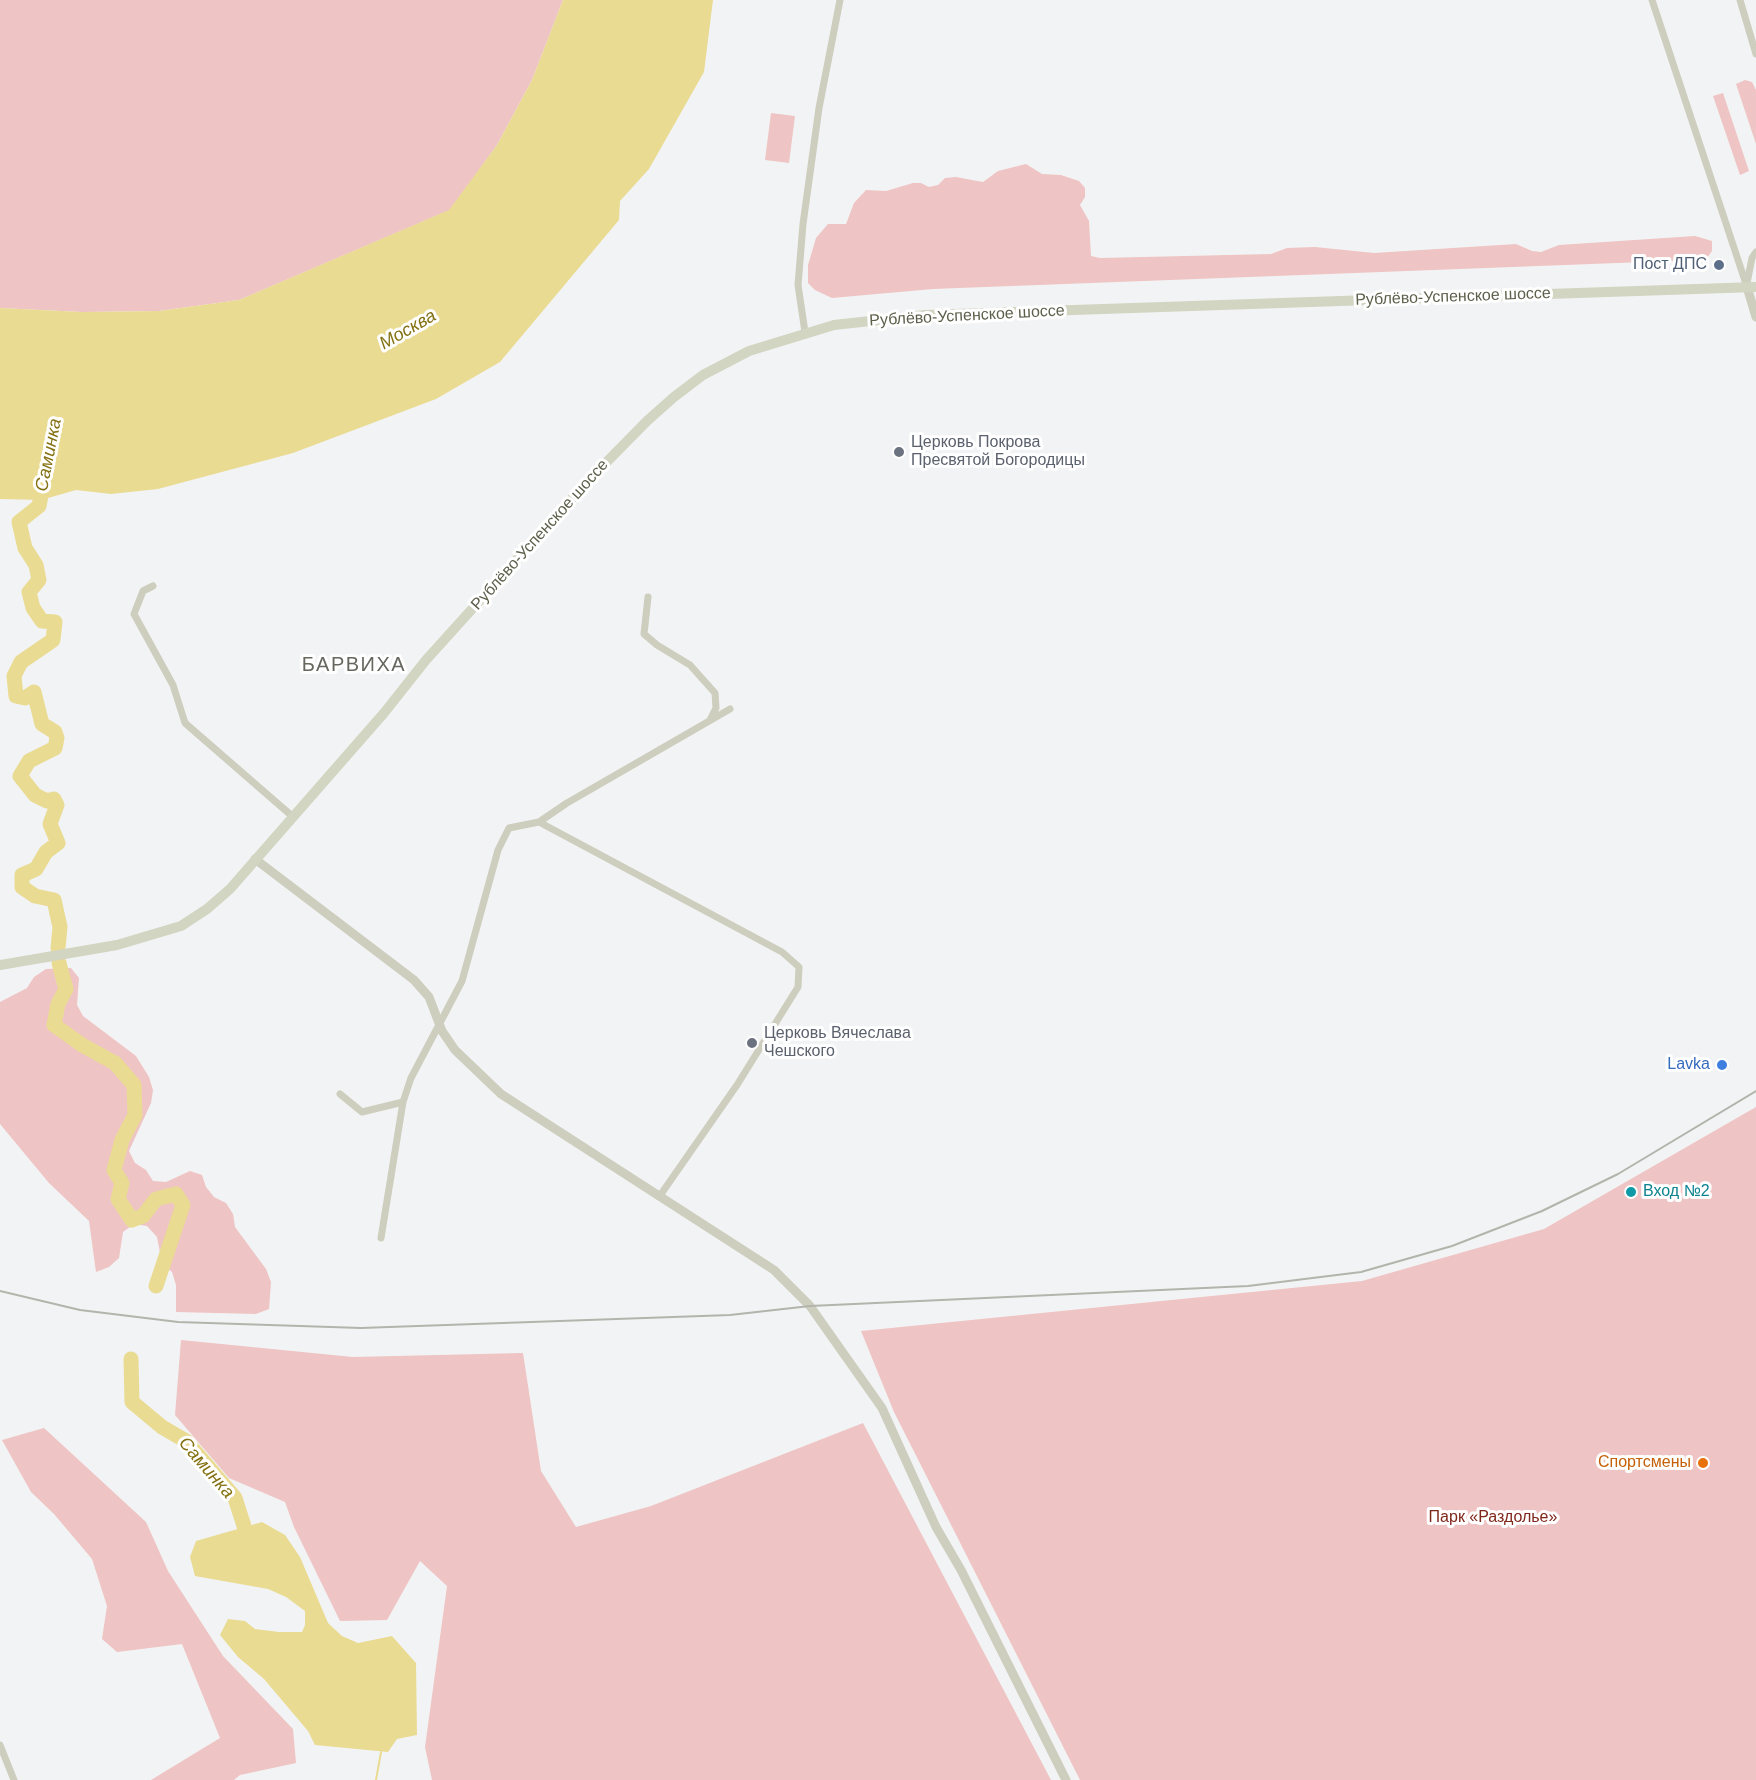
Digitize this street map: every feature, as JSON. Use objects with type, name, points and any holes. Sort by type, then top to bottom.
[{"type":"main road","name":"Рублёво-Успенское шоссе","points":[[0,965],[117,945],[181,926],[218,900],[384,712],[426,660],[585,484],[647,421],[703,375],[727,361],[805,332],[862,320],[925,315],[1751,287]]},
{"type":"street","points":[[805,332],[798,285],[803,224],[819,108],[840,0]]},
{"type":"street","points":[[1652,0],[1751,287]]},
{"type":"street","points":[[1740,0],[1756,54]]},
{"type":"street","points":[[1756,252],[1748,272],[1756,317]]},
{"type":"street","points":[[153,586],[143,591],[134,614],[174,685],[185,723],[292,816]]},
{"type":"street","points":[[648,597],[644,634],[657,645],[690,665],[715,693],[716,708],[708,722]]},
{"type":"street","points":[[381,1238],[403,1102],[411,1078],[462,981],[498,850],[509,828],[539,822],[567,803],[730,709]]},
{"type":"street","points":[[539,822],[782,952],[799,967],[798,987],[737,1085],[659,1197]]},
{"type":"street","points":[[255,859],[414,980],[429,997],[455,1050],[501,1094],[774,1270],[810,1306],[841,1354],[882,1408],[936,1527],[961,1570],[1065,1780]]},
{"type":"street","points":[[340,1094],[362,1112],[403,1102]]},
{"type":"street","points":[[0,1745],[14,1780]]},
{"type":"green space","points":[[0,0],[563,0],[532,80],[497,145],[450,210],[239,300],[159,311],[82,312],[0,308]]},
{"type":"green space","points":[[1745,80],[1752,82],[1756,90],[1756,144],[1736,84]]},
{"type":"green space","points":[[1723,93],[1749,171],[1740,175],[1713,96]]},
{"type":"green space","points":[[771,113],[795,116],[789,163],[765,160]]},
{"type":"green space","points":[[1026,164],[1042,174],[1061,175],[1079,181],[1085,188],[1085,197],[1080,205],[1089,221],[1091,256],[1100,258],[1271,254],[1287,248],[1315,247],[1374,253],[1516,244],[1541,252],[1559,245],[1695,236],[1712,241],[1712,251],[1707,258],[1697,260],[933,289],[832,298],[815,290],[808,283],[808,265],[816,238],[828,224],[846,224],[854,203],[866,190],[886,191],[913,183],[921,183],[929,187],[938,185],[945,178],[956,177],[983,182],[998,171]]},
{"type":"green space","points":[[71,968],[79,978],[77,1005],[83,1016],[136,1056],[149,1077],[153,1090],[151,1103],[129,1151],[135,1163],[146,1170],[153,1181],[166,1182],[190,1171],[202,1175],[206,1187],[214,1197],[226,1203],[233,1214],[235,1227],[266,1269],[271,1282],[269,1309],[256,1314],[176,1312],[176,1285],[172,1272],[162,1263],[157,1237],[147,1226],[134,1224],[123,1232],[119,1258],[109,1267],[96,1272],[89,1221],[49,1183],[0,1124],[0,1002],[27,988],[34,977],[46,969]]},
{"type":"green space","name":"Парк «Раздолье»","points":[[1756,1107],[1756,1780],[1080,1780],[894,1412],[861,1331],[1362,1281],[1544,1229]]},
{"type":"green space","points":[[181,1340],[353,1357],[523,1353],[541,1471],[576,1527],[651,1506],[863,1423],[1051,1780],[432,1780],[425,1747],[447,1586],[420,1561],[387,1620],[340,1621],[294,1527],[285,1502],[229,1478],[175,1415]]},
{"type":"green space","points":[[44,1428],[146,1522],[168,1571],[223,1656],[293,1729],[296,1763],[240,1775],[234,1780],[151,1780],[220,1738],[182,1644],[117,1652],[102,1639],[107,1606],[92,1559],[54,1514],[31,1492],[2,1440]]},
{"type":"water","name":"Москва","points":[[563,0],[713,0],[704,72],[649,169],[620,201],[619,220],[500,362],[436,399],[293,453],[158,489],[111,494],[76,490],[41,500],[0,499],[0,308],[82,312],[159,311],[239,300],[449,210],[497,145],[532,80]]},
{"type":"water","points":[[262,1522],[285,1535],[300,1557],[328,1623],[342,1636],[358,1643],[392,1636],[416,1663],[417,1735],[397,1739],[388,1752],[315,1745],[308,1731],[264,1679],[238,1657],[220,1635],[228,1619],[245,1621],[255,1629],[279,1632],[302,1632],[305,1625],[305,1611],[286,1597],[268,1589],[195,1576],[190,1557],[196,1541]]},
{"type":"waterway","name":"Саминка","points":[[44,480],[39,506],[19,522],[25,548],[36,565],[39,580],[29,592],[33,608],[42,621],[55,622],[53,640],[21,662],[14,676],[16,696],[25,698],[34,692],[42,724],[55,732],[57,738],[55,748],[29,761],[20,776],[35,795],[47,801],[54,799],[57,805],[50,824],[58,843],[46,852],[36,869],[22,875],[22,887],[35,896],[54,900],[60,927],[58,948]]},
{"type":"waterway","name":"Саминка","points":[[59,963],[66,989],[58,1004],[54,1025],[82,1045],[115,1063],[134,1085],[135,1115],[122,1140],[114,1170],[122,1183],[118,1199],[132,1220],[143,1216],[156,1199],[176,1194],[183,1205],[156,1286]]},
{"type":"waterway","name":"Саминка","points":[[131,1359],[132,1402],[162,1427],[186,1441],[235,1498],[244,1526]]},
{"type":"waterway","points":[[376,1780],[381,1752]]},
{"type":"railway","points":[[0,1291],[80,1310],[178,1322],[361,1328],[730,1315],[810,1306],[1248,1286],[1361,1272],[1452,1246],[1542,1211],[1618,1174],[1756,1091]]},
{"type":"place","name":"Пост ДПС","points":[[1719,265]]},
{"type":"place","name":"Церковь Покрова Пресвятой Богородицы","points":[[899,452]]},
{"type":"place","name":"Церковь Вячеслава Чешского","points":[[752,1043]]},
{"type":"place","name":"Lavka","points":[[1722,1065]]},
{"type":"place","name":"Вход №2","points":[[1631,1192]]},
{"type":"place","name":"Спортсмены","points":[[1703,1463]]},
{"type":"district","name":"БАРВИХА","points":[[354,665]]}]
